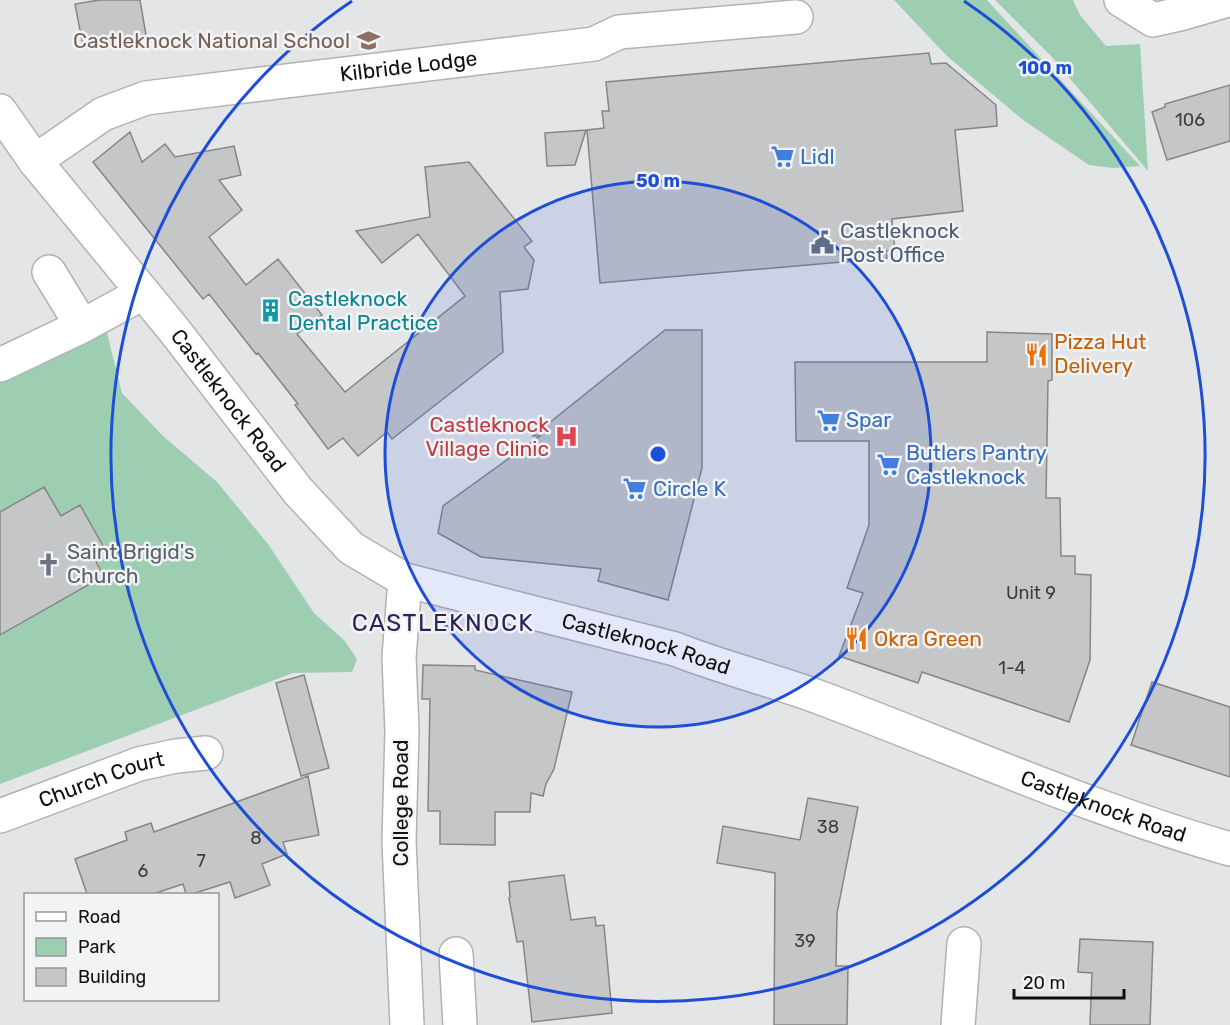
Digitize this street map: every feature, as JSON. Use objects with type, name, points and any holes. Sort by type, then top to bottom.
[{"type":"street","points":[[1121,0],[1153,20],[1180,15],[1228,0]]},
{"type":"street","name":"Kilbride Lodge","points":[[36,161],[103,114],[146,98],[594,44],[619,32],[796,17]]},
{"type":"street","name":"Castleknock Road","points":[[0,111],[36,161],[143,292],[310,507],[351,548],[405,580],[675,649],[718,666],[819,697],[1080,798],[1230,849]]},
{"type":"street","points":[[49,272],[82,326]]},
{"type":"street","points":[[0,365],[82,326],[143,292]]},
{"type":"street","name":"College Road","points":[[405,580],[399,657],[402,731],[399,841],[407,1025]]},
{"type":"street","name":"Church Court","points":[[0,816],[139,764],[176,756],[206,753]]},
{"type":"street","points":[[958,1025],[964,944]]},
{"type":"street","points":[[456,954],[460,1025]]},
{"type":"green space","points":[[894,0],[987,0],[1140,166],[1113,168],[1089,165],[1023,120],[947,56]]},
{"type":"green space","points":[[995,0],[1073,0],[1080,15],[1106,46],[1140,44],[1148,171],[1050,55]]},
{"type":"green space","points":[[106,329],[122,393],[163,436],[217,482],[268,544],[314,613],[345,641],[357,659],[352,672],[293,673],[0,784],[0,381]]},
{"type":"building","points":[[99,0],[140,0],[146,35],[83,46],[75,4]]},
{"type":"building","name":"Lidl","points":[[929,53],[931,64],[946,63],[996,105],[997,126],[955,130],[963,211],[892,219],[895,250],[886,251],[887,258],[600,283],[587,130],[604,128],[602,111],[609,111],[606,82]]},
{"type":"building","points":[[1230,85],[1230,141],[1167,160],[1152,112],[1165,107],[1165,104]]},
{"type":"building","points":[[586,130],[575,165],[547,166],[545,133]]},
{"type":"building","points":[[130,132],[142,162],[165,144],[175,157],[234,146],[241,175],[219,180],[242,210],[209,237],[246,285],[278,259],[322,315],[297,334],[345,392],[465,296],[418,234],[382,263],[356,231],[430,217],[425,167],[469,162],[532,241],[524,247],[534,260],[528,289],[500,292],[503,352],[392,439],[387,432],[358,456],[343,438],[328,449],[295,405],[298,404],[258,353],[256,354],[209,294],[203,299],[93,162]]},
{"type":"building","points":[[665,330],[702,330],[702,468],[668,600],[598,581],[601,569],[481,557],[438,533],[443,506],[540,436],[533,436]]},
{"type":"building","points":[[987,332],[1052,334],[1052,380],[1048,381],[1046,498],[1060,498],[1061,556],[1075,556],[1075,574],[1091,575],[1090,660],[1069,722],[922,672],[918,683],[839,656],[863,593],[847,588],[869,525],[869,441],[796,441],[795,362],[987,362]]},
{"type":"building","name":"Saint Brigid's Church","points":[[44,487],[61,516],[80,505],[103,546],[91,553],[104,576],[0,635],[0,512]]},
{"type":"building","points":[[423,665],[475,666],[475,670],[572,692],[554,769],[543,796],[531,793],[530,812],[495,812],[495,845],[440,844],[440,811],[428,811],[430,699],[422,699]]},
{"type":"building","points":[[304,675],[329,768],[301,776],[276,683]]},
{"type":"building","points":[[1152,682],[1230,707],[1230,777],[1131,745]]},
{"type":"building","points":[[308,776],[319,835],[283,842],[287,854],[262,864],[270,885],[235,898],[230,882],[195,893],[186,893],[183,884],[156,893],[87,893],[75,859],[127,840],[125,832],[151,823],[154,832]]},
{"type":"building","points":[[808,798],[858,807],[837,913],[836,966],[848,966],[847,1025],[774,1025],[775,873],[717,863],[723,826],[800,840]]},
{"type":"building","points":[[564,875],[571,920],[595,917],[596,926],[604,925],[612,1013],[532,1022],[523,941],[517,942],[509,898],[509,882]]},
{"type":"building","points":[[1080,939],[1153,942],[1150,1025],[1090,1025],[1092,973],[1078,972]]},
{"type":"place","name":"Castleknock National School","points":[[368,41]]},
{"type":"place","name":"Lidl","points":[[782,157]]},
{"type":"place","name":"Castleknock Post Office","points":[[822,243]]},
{"type":"place","name":"Castleknock Dental Practice","points":[[270,311]]},
{"type":"place","name":"Pizza Hut Delivery","points":[[1036,354]]},
{"type":"place","name":"Spar","points":[[828,420]]},
{"type":"place","name":"Castleknock Village Clinic","points":[[567,437]]},
{"type":"place","name":"Butlers Pantry Castleknock","points":[[888,465]]},
{"type":"place","name":"Circle K","points":[[635,489]]},
{"type":"place","name":"Saint Brigid's Church","points":[[49,564]]},
{"type":"place","name":"Okra Green","points":[[856,639]]},
{"type":"district","name":"CASTLEKNOCK","points":[[443,623]]}]
